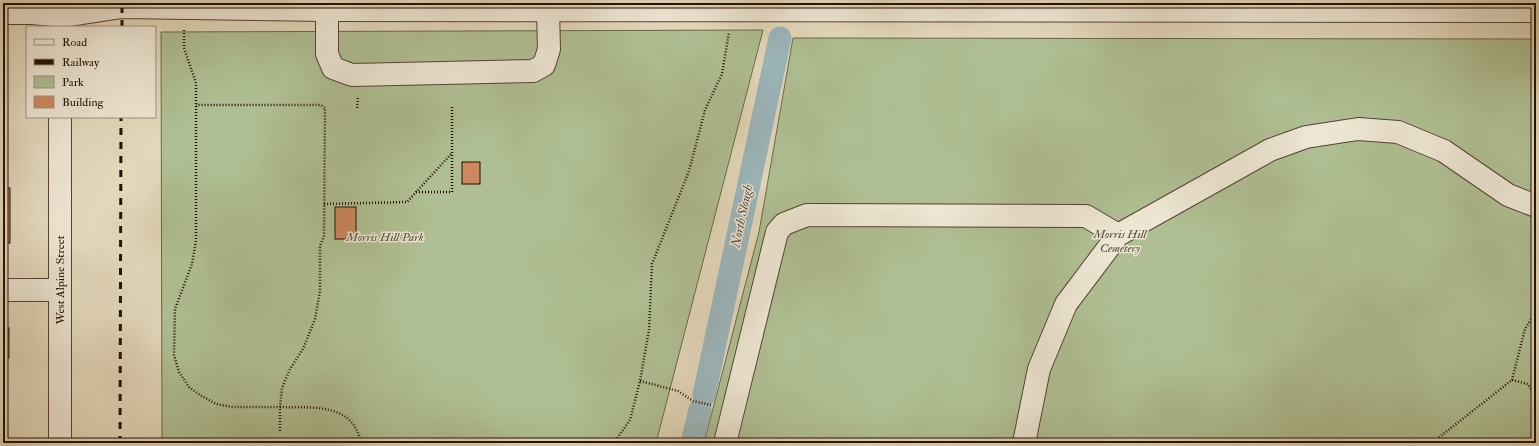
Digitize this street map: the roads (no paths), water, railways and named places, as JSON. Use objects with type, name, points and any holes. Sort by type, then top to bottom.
[{"type":"street","points":[[3,13],[63,15],[122,7],[327,10],[548,10],[724,13],[1198,6],[1377,6],[1536,10]]},
{"type":"street","points":[[327,10],[327,54],[333,68],[352,75],[533,71],[544,65],[548,50],[548,10]]},
{"type":"street","name":"West Alpine Street","points":[[60,118],[60,443]]},
{"type":"street","points":[[1024,443],[1039,369],[1066,304],[1118,234],[1270,150],[1306,137],[1358,130],[1398,132],[1444,151],[1508,195],[1536,206]]},
{"type":"street","points":[[725,443],[777,232],[784,224],[807,215],[1086,216],[1118,234]]},
{"type":"street","points":[[3,290],[60,290]]},
{"type":"waterway","name":"North Slough","points":[[704,395],[780,38]]},
{"type":"waterway","name":"North Slough","points":[[692,443],[700,410]]},
{"type":"railway","points":[[122,3],[122,26]]},
{"type":"railway","points":[[120,443],[121,118]]},
{"type":"park label","name":"Morris Hill Park","points":[[385,237]]},
{"type":"park label","name":"Morris Hill Cemetery","points":[[1120,241]]}]
